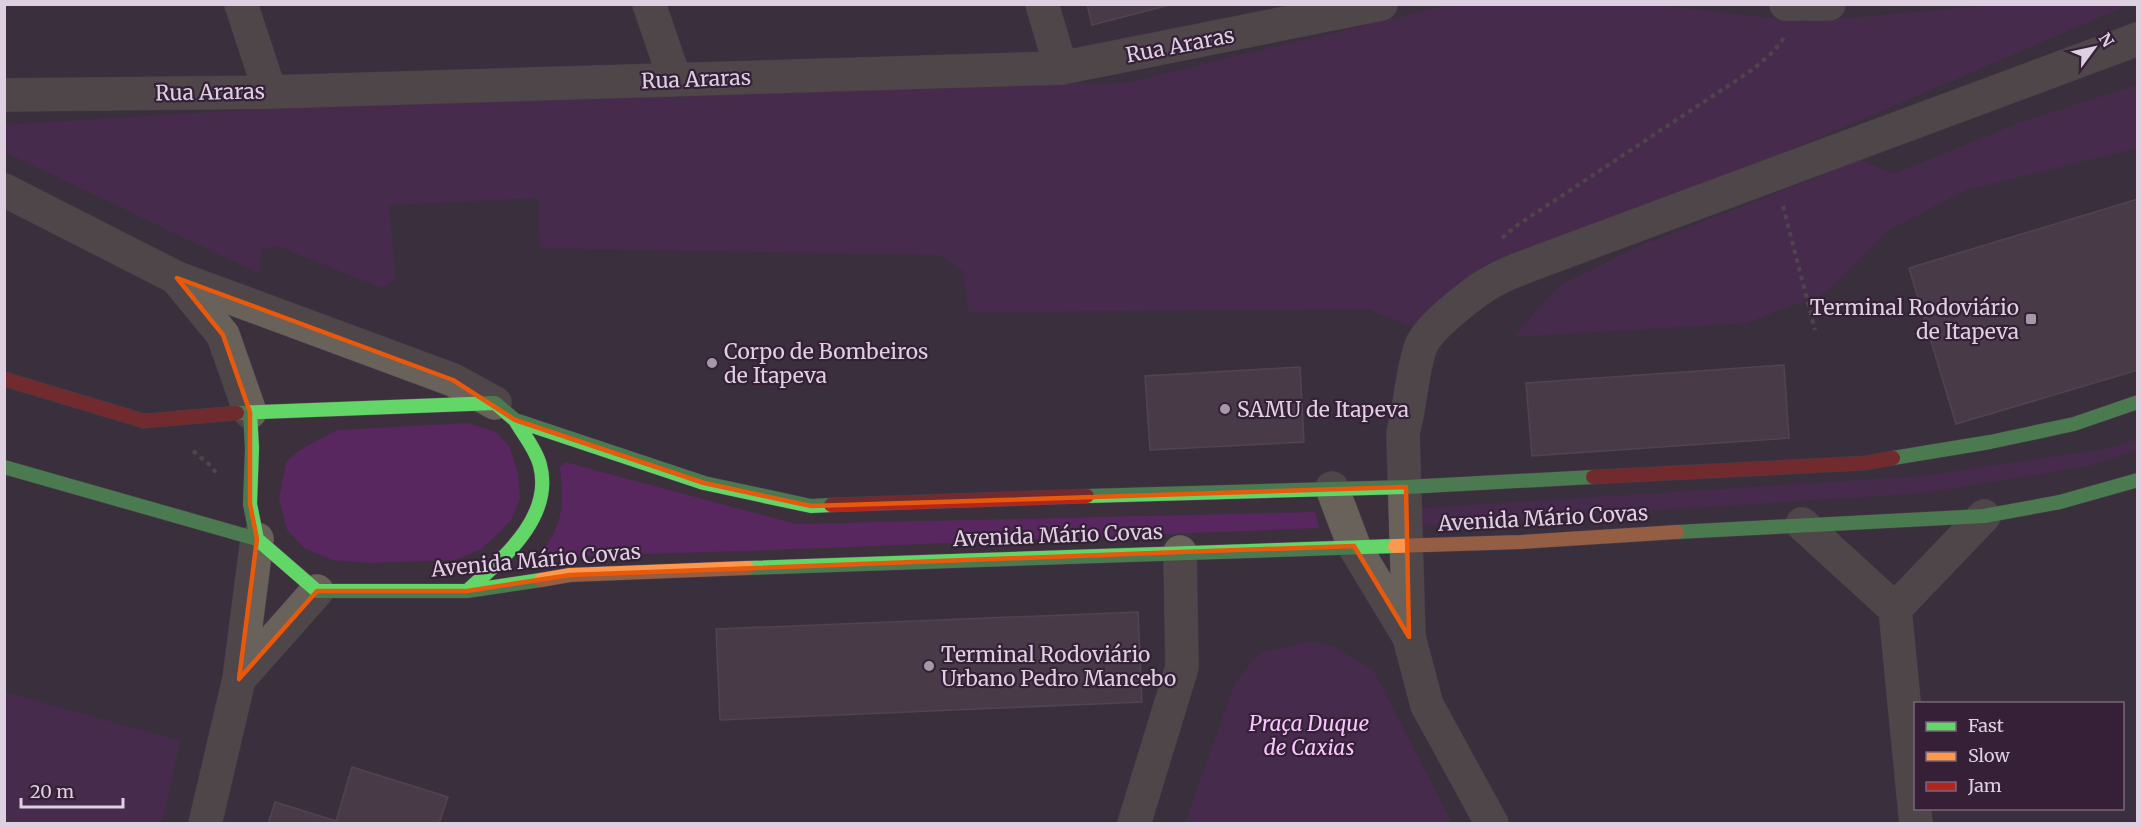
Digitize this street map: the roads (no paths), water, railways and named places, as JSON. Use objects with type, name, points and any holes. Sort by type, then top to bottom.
[{"type":"main road","name":"Avenida Mário Covas","points":[[4,379],[144,421],[250,412],[505,412],[704,483],[811,506],[1406,487],[1866,463],[1990,442],[2074,424],[2138,402]]},
{"type":"main road","points":[[250,412],[252,448],[250,504],[257,539]]},
{"type":"main road","points":[[467,591],[519,540],[542,494],[540,465],[505,412]]},
{"type":"main road","points":[[4,467],[257,539],[317,591]]},
{"type":"main road","name":"Avenida Mário Covas","points":[[317,591],[467,591],[570,575],[1532,541],[1802,524],[1984,516],[2060,502],[2138,480]]},
{"type":"street","points":[[241,4],[270,92]]},
{"type":"street","points":[[649,4],[675,80]]},
{"type":"street","points":[[1042,4],[1061,68]]},
{"type":"street","name":"Rua Araras","points":[[4,95],[270,92],[1061,68],[1381,4]]},
{"type":"street","points":[[1786,5],[1822,5]]},
{"type":"street","points":[[1492,824],[1427,705],[1409,638],[1403,433],[1422,344],[1434,327],[1496,279],[1527,266],[2138,39]]},
{"type":"street","points":[[4,190],[177,278],[453,380],[505,412]]},
{"type":"street","points":[[177,278],[223,335],[250,412]]},
{"type":"street","points":[[1332,488],[1354,546],[1409,638]]},
{"type":"street","points":[[1895,609],[1984,516]]},
{"type":"street","points":[[1802,524],[1895,609],[1914,804]]},
{"type":"street","points":[[205,824],[239,679],[257,539]]},
{"type":"street","points":[[1134,824],[1182,667],[1180,552]]},
{"type":"street","points":[[239,679],[317,591]]},
{"type":"place","name":"Terminal Rodoviário de Itapeva","points":[[2031,319]]},
{"type":"place","name":"Corpo de Bombeiros de Itapeva","points":[[712,363]]},
{"type":"place","name":"SAMU de Itapeva","points":[[1225,409]]},
{"type":"place","name":"Terminal Rodoviário Urbano Pedro Mancebo","points":[[929,666]]},
{"type":"park label","name":"Praça Duque de Caxias","points":[[1309,735]]}]
